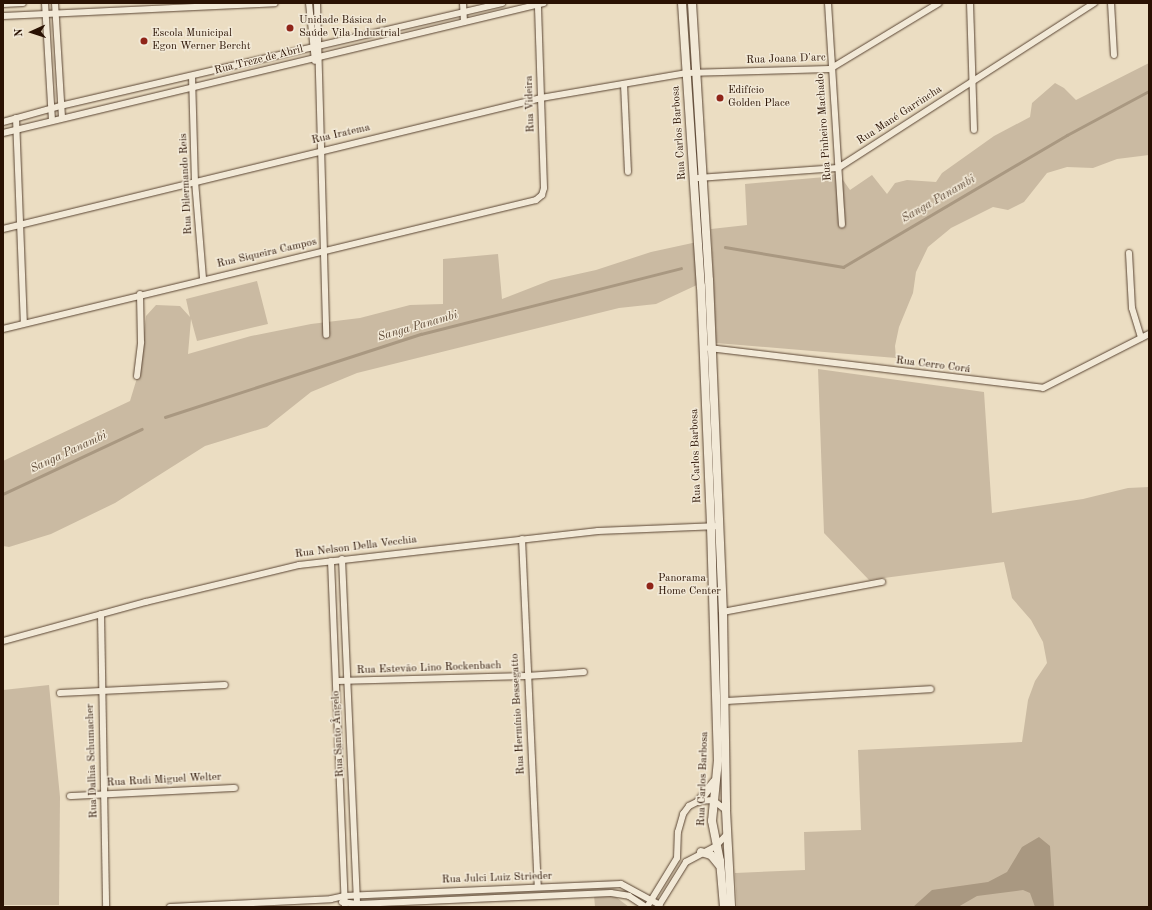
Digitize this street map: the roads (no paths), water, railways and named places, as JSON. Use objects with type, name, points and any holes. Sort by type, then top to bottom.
[{"type":"street","points":[[3,4],[23,3]]},
{"type":"street","points":[[45,3],[52,120]]},
{"type":"street","points":[[55,3],[60,106],[62,118]]},
{"type":"street","points":[[143,3],[144,11]]},
{"type":"street","points":[[3,16],[144,11],[229,4],[275,3]]},
{"type":"street","points":[[309,3],[312,47],[318,70],[322,149],[323,252],[326,335]]},
{"type":"street","points":[[316,58],[319,45],[317,3]]},
{"type":"street","points":[[463,3],[464,22]]},
{"type":"street","name":"Rua Treze de Abril","points":[[3,122],[51,108],[502,3]]},
{"type":"street","name":"Rua Carlos Barbosa","points":[[682,3],[708,348]]},
{"type":"street","name":"Rua Carlos Barbosa","points":[[692,3],[704,177],[708,348],[715,526],[718,760],[712,800],[713,834],[722,871],[724,907]]},
{"type":"street","name":"Rua Pinheiro Machado","points":[[828,3],[830,68],[842,225]]},
{"type":"street","name":"Rua Joana D'arc","points":[[687,73],[830,68],[939,3]]},
{"type":"street","points":[[970,3],[974,130]]},
{"type":"street","name":"Rua Mané Garrincha","points":[[694,178],[838,168],[1094,3]]},
{"type":"street","points":[[1111,3],[1114,55]]},
{"type":"street","name":"Rua Treze de Abril","points":[[3,132],[194,88],[541,4]]},
{"type":"street","name":"Rua Videira","points":[[536,200],[542,195],[544,188],[541,98],[541,4]]},
{"type":"street","name":"Rua Iratema","points":[[3,229],[20,226],[322,149],[541,98],[687,73]]},
{"type":"street","name":"Rua Dilermando Reis","points":[[192,76],[194,88],[195,181],[203,279]]},
{"type":"street","points":[[624,84],[628,172]]},
{"type":"street","points":[[16,118],[24,323]]},
{"type":"street","name":"Rua Siqueira Campos","points":[[3,329],[140,294],[323,252],[536,200]]},
{"type":"street","points":[[1129,253],[1132,308],[1141,338]]},
{"type":"street","points":[[137,376],[141,342],[140,294]]},
{"type":"street","name":"Rua Cerro Corá","points":[[708,348],[1043,388],[1149,334]]},
{"type":"street","name":"Rua Carlos Barbosa","points":[[715,526],[723,612],[726,810],[732,907]]},
{"type":"street","name":"Rua Nelson Della Vecchia","points":[[3,641],[101,614],[299,565],[598,531],[715,526]]},
{"type":"street","name":"Rua Hermínio Bessegatto","points":[[522,539],[526,676],[538,888]]},
{"type":"street","name":"Rua Santo Ângelo","points":[[342,560],[357,906]]},
{"type":"street","name":"Rua Santo Ângelo","points":[[331,561],[345,905]]},
{"type":"street","points":[[723,612],[882,582]]},
{"type":"street","name":"Rua Dalhia Schumacher","points":[[101,614],[101,690],[106,907]]},
{"type":"street","name":"Rua Estevão Lino Rockenbach","points":[[337,681],[526,676],[584,672]]},
{"type":"street","points":[[60,693],[225,685]]},
{"type":"street","points":[[725,701],[931,689]]},
{"type":"street","points":[[699,801],[716,779]]},
{"type":"street","name":"Rua Rudi Miguel Welter","points":[[70,796],[236,788]]},
{"type":"street","points":[[647,907],[676,858],[678,832],[683,814],[689,806],[699,801],[712,800],[726,810]]},
{"type":"street","points":[[659,906],[686,862],[701,852],[716,846],[727,833]]},
{"type":"street","points":[[701,852],[712,855],[722,871]]},
{"type":"street","name":"Rua Julci Luiz Strieder","points":[[170,907],[331,899],[356,895],[621,884],[652,899],[659,906]]},
{"type":"street","name":"Rua Julci Luiz Strieder","points":[[331,899],[345,905],[357,906],[611,893],[629,896],[647,907]]},
{"type":"waterway","name":"Sanga Panambi","points":[[725,247],[843,267],[1067,135],[1149,91]]},
{"type":"waterway","name":"Sanga Panambi","points":[[165,417],[421,334],[681,268]]},
{"type":"waterway","name":"Sanga Panambi","points":[[3,494],[142,429]]},
{"type":"place","name":"Unidade Básica de Saúde Vila Industrial","points":[[290,28]]},
{"type":"place","name":"Escola Municipal Egon Werner Bercht","points":[[144,41]]},
{"type":"place","name":"Edifício Golden Place","points":[[720,98]]},
{"type":"place","name":"Panorama Home Center","points":[[650,586]]}]
